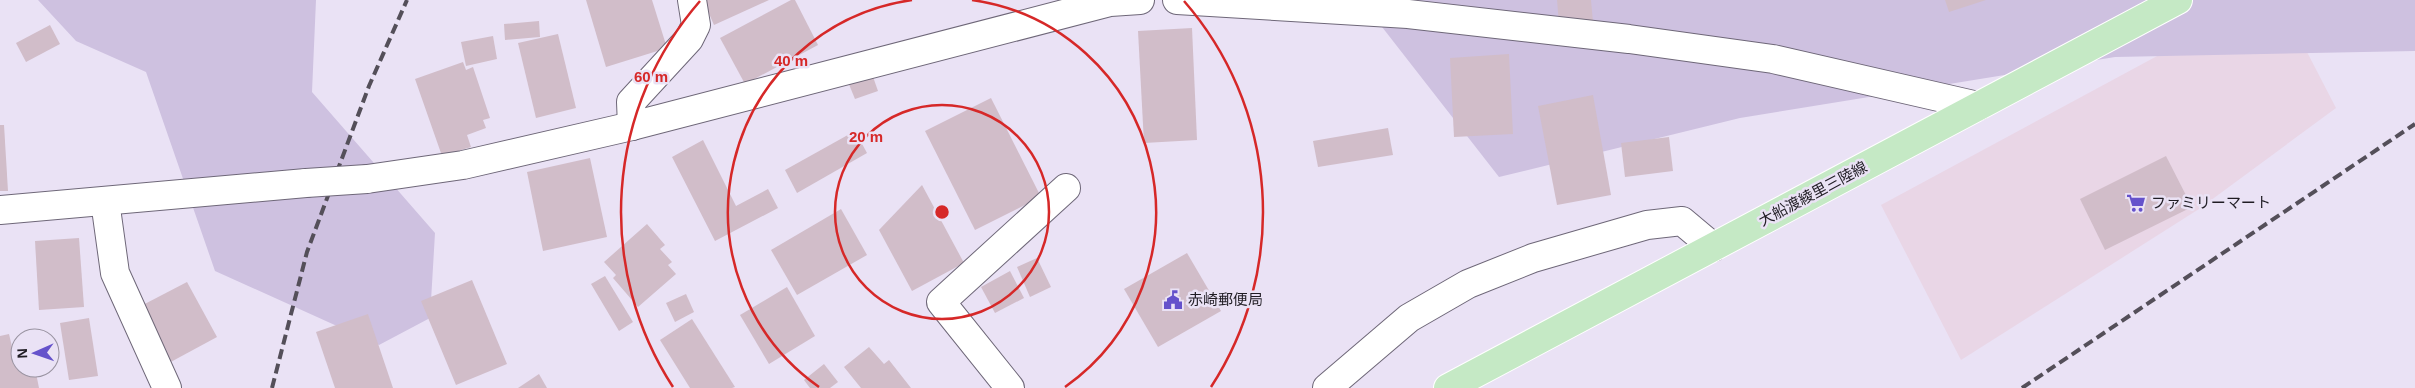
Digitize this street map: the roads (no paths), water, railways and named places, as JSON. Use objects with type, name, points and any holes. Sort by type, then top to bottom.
[{"type":"main road","name":"大船渡綾里三陸線","points":[[1448,388],[2178,0]]},
{"type":"street","points":[[632,126],[631,102],[689,39],[696,25],[692,0]]},
{"type":"street","points":[[0,210],[367,179],[464,165],[632,126],[1110,2],[1140,0]]},
{"type":"street","points":[[1177,0],[1408,14],[1629,39],[1773,59],[1978,106]]},
{"type":"street","points":[[1010,388],[941,302],[1066,188]]},
{"type":"street","points":[[105,202],[115,273],[166,388]]},
{"type":"street","points":[[1326,388],[1408,318],[1468,284],[1533,258],[1647,226],[1682,222],[1713,247]]},
{"type":"railway","points":[[272,388],[307,252],[369,86],[407,0]]},
{"type":"railway","points":[[2022,388],[2415,124]]},
{"type":"place","name":"ファミリーマート","points":[[2136,203]]},
{"type":"place","name":"赤崎郵便局","points":[[1173,300]]}]
